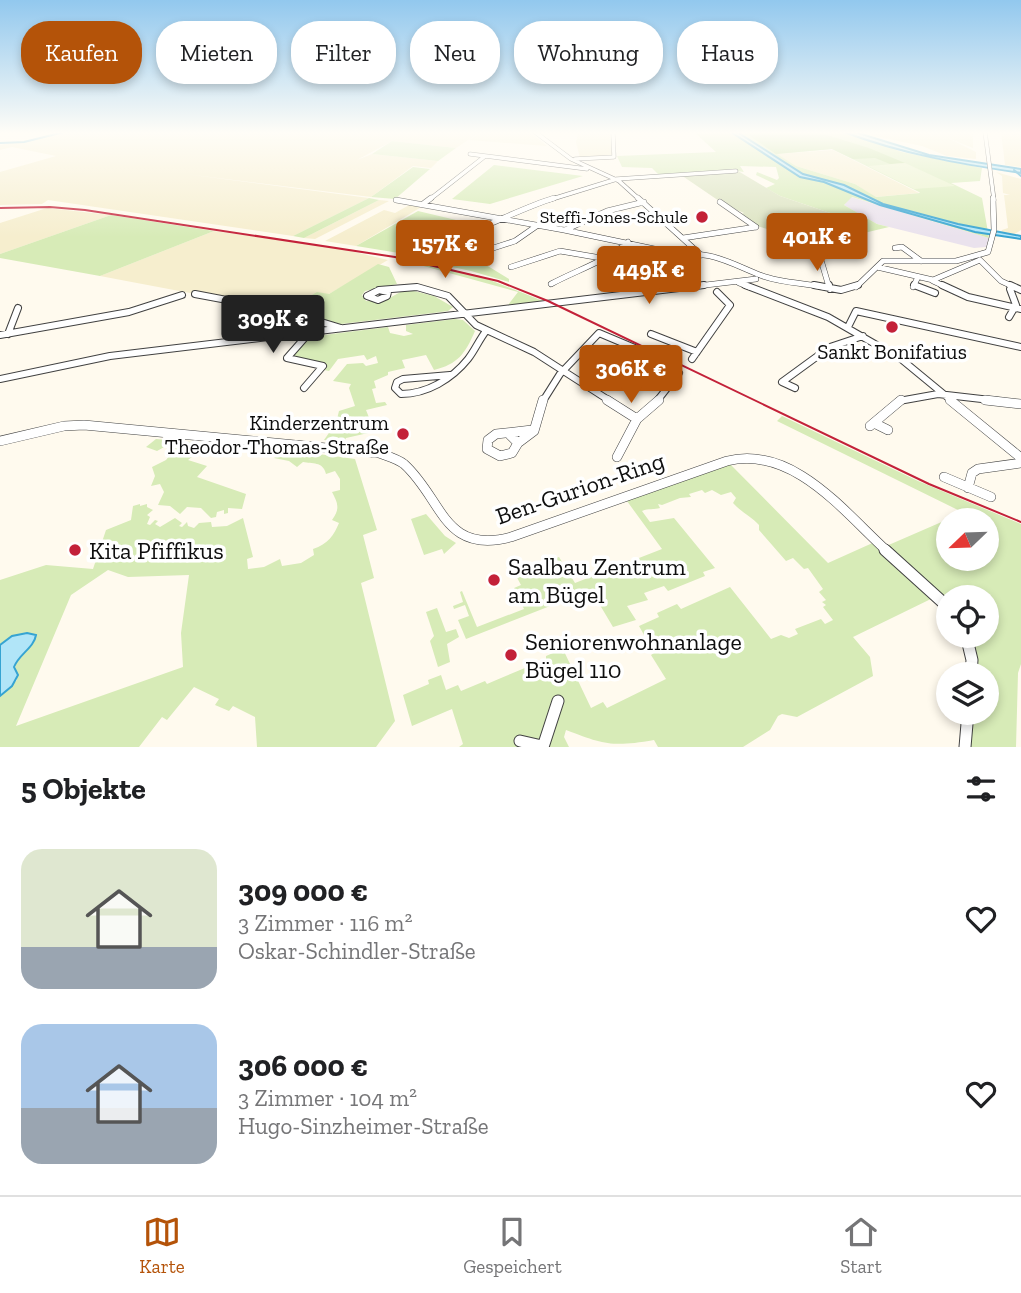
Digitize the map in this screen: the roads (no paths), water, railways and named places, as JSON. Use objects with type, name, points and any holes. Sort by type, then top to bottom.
[{"type":"street","points":[[423,204],[472,167]]},
{"type":"street","points":[[573,167],[594,169]]},
{"type":"street","points":[[589,167],[617,179],[702,255]]},
{"type":"street","points":[[933,280],[992,249],[995,230],[989,167]]},
{"type":"street","points":[[453,238],[551,197],[617,179],[736,171]]},
{"type":"street","points":[[396,200],[628,242],[684,255],[702,255],[737,263],[757,276],[830,289],[855,288],[883,261],[974,259],[1001,281],[1021,290]]},
{"type":"street","points":[[564,230],[607,211],[644,202]]},
{"type":"street","points":[[683,238],[756,227],[720,202]]},
{"type":"street","points":[[484,251],[521,238],[538,225]]},
{"type":"street","points":[[514,265],[560,251],[601,258],[611,257],[628,242]]},
{"type":"street","points":[[895,248],[902,247],[921,261]]},
{"type":"street","points":[[628,295],[649,282],[671,260],[684,255]]},
{"type":"street","points":[[551,284],[568,280],[601,258]]},
{"type":"street","points":[[821,260],[830,289]]},
{"type":"street","points":[[877,267],[933,280],[968,296],[1018,309]]},
{"type":"street","points":[[0,379],[110,356],[665,290],[713,288],[757,276]]},
{"type":"street","points":[[757,276],[757,285],[772,294]]},
{"type":"street","points":[[918,277],[913,287],[935,293]]},
{"type":"street","points":[[649,282],[654,287],[665,290]]},
{"type":"street","points":[[734,282],[772,294],[848,327],[908,363],[1021,458]]},
{"type":"street","points":[[404,287],[374,300],[367,296],[372,291],[404,287],[443,294],[486,331],[510,339],[637,419]]},
{"type":"street","points":[[1012,287],[1010,289],[1018,309]]},
{"type":"street","points":[[692,359],[730,305],[713,288]]},
{"type":"street","points":[[379,290],[388,292],[387,296]]},
{"type":"street","points":[[195,294],[285,311],[341,328]]},
{"type":"street","points":[[4,334],[129,312],[182,295]]},
{"type":"street","points":[[4,334],[18,308]]},
{"type":"street","points":[[1009,317],[1018,309]]},
{"type":"street","points":[[848,327],[856,311],[1021,347]]},
{"type":"street","points":[[450,375],[435,380],[401,380],[395,388],[406,395],[421,391],[450,375],[467,360],[486,331]]},
{"type":"street","points":[[304,388],[322,365],[287,358],[309,332]]},
{"type":"street","points":[[518,443],[525,440],[542,420],[546,394],[561,371],[599,333],[637,349]]},
{"type":"street","points":[[651,334],[697,352]]},
{"type":"street","points":[[794,388],[782,382],[830,347],[863,336]]},
{"type":"street","points":[[617,457],[637,419],[663,396],[679,373]]},
{"type":"street","points":[[419,378],[425,385],[421,391]]},
{"type":"street","points":[[888,430],[872,425],[902,399],[947,395],[1021,404]]},
{"type":"street","name":"Ben-Gurion-Ring","points":[[0,441],[64,426],[84,425],[379,453],[403,463],[455,532],[465,538],[488,542],[511,537],[735,458],[761,458],[784,465],[807,479],[936,596]]},
{"type":"street","points":[[518,443],[516,450],[507,456],[494,454],[487,449],[486,443],[491,437],[533,430]]},
{"type":"street","points":[[510,435],[518,443]]},
{"type":"street","points":[[968,488],[972,473],[978,469],[1021,463]]},
{"type":"street","points":[[944,477],[991,497]]},
{"type":"street","points":[[520,741],[542,747],[558,701]]},
{"type":"street","points":[[965,747],[967,725]]},
{"type":"water","points":[[784,167],[792,167],[803,174],[844,185],[883,204],[958,224],[1021,236],[1021,239],[975,232],[880,205],[824,182],[800,177]]},
{"type":"water","points":[[982,167],[1021,169],[1021,173]]},
{"type":"water","points":[[27,633],[36,635],[35,640],[14,667],[18,675],[12,686],[0,696],[0,645],[12,636]]},
{"type":"waterway","points":[[1014,170],[1021,176]]},
{"type":"tram line","points":[[0,208],[50,207],[85,210],[395,257],[498,281],[548,301],[929,484],[1021,522]]},
{"type":"place","name":"Steffi-Jones-Schule","points":[[702,217]]},
{"type":"place","name":"Sankt Bonifatius","points":[[892,327]]},
{"type":"place","name":"Kinderzentrum Theodor-Thomas-Straße","points":[[403,434]]},
{"type":"place","name":"Kita Pfiffikus","points":[[75,550]]},
{"type":"place","name":"Saalbau Zentrum am Bügel","points":[[494,580]]},
{"type":"place","name":"Seniorenwohnanlage Bügel 110","points":[[511,655]]}]
